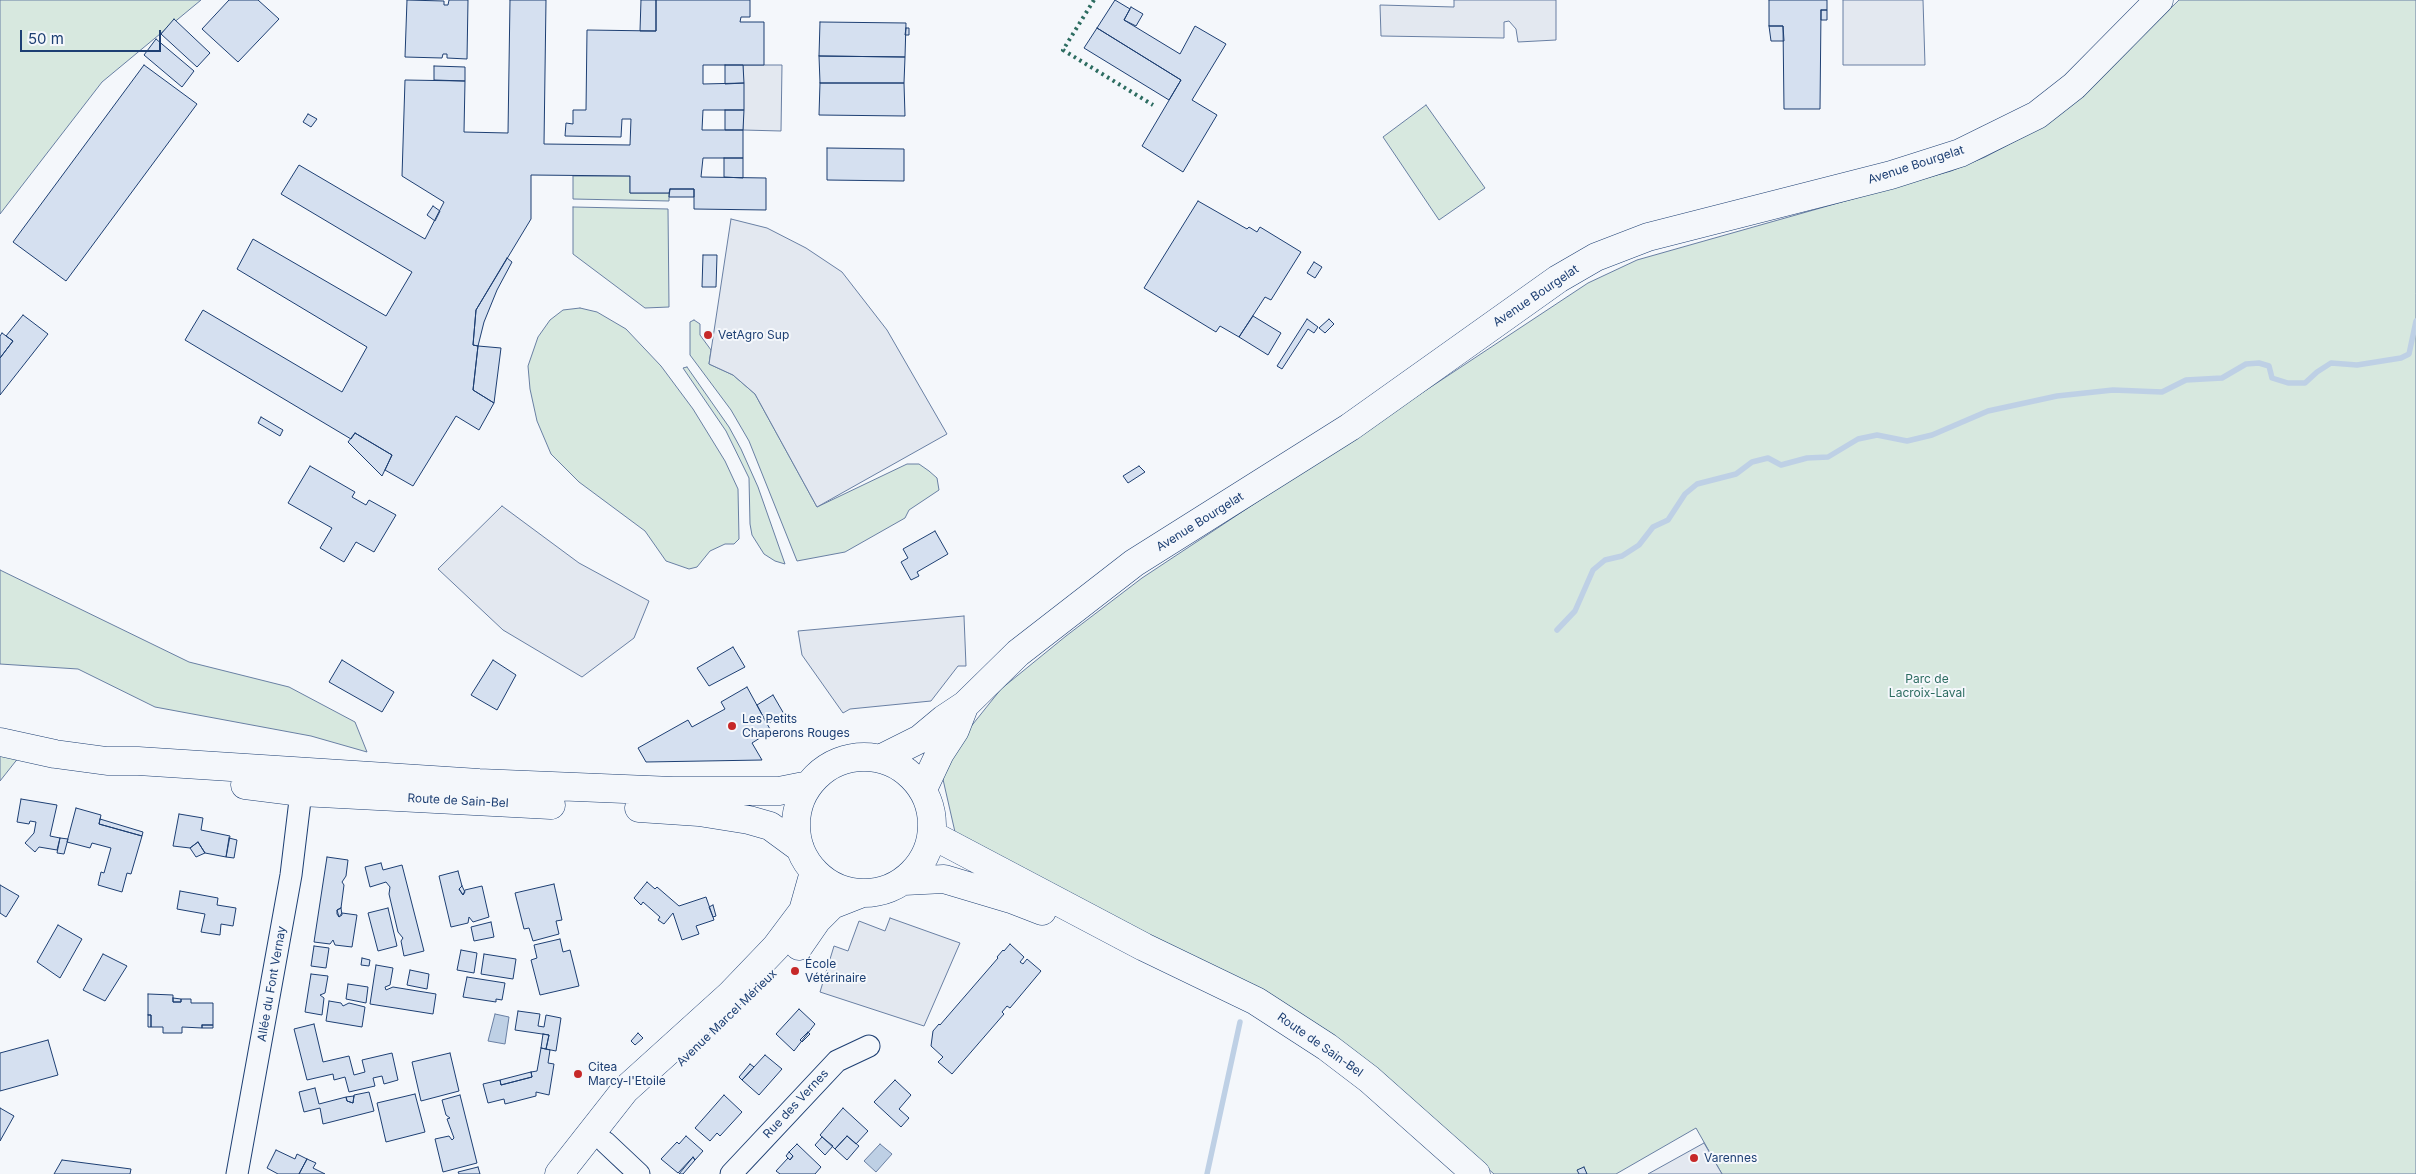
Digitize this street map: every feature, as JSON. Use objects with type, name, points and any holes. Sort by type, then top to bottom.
[{"type":"main road","name":"Avenue Bourgelat","points":[[880,759],[920,739],[944,718],[965,705],[1018,653],[1134,563],[1350,427],[1573,270],[1596,257],[1648,237],[1873,180],[1960,152],[2044,109],[2074,86],[2159,0]]},
{"type":"main road","name":"Avenue Bourgelat","points":[[923,790],[940,753],[955,730],[965,705]]},
{"type":"main road","name":"Route de Sain-Bel","points":[[0,742],[55,754],[111,761],[179,776],[301,792],[699,812],[749,820],[770,826],[800,848]]},
{"type":"main road","points":[[864,757],[880,759],[904,770],[923,790],[930,806],[932,835],[927,852],[918,869],[904,881],[883,891],[860,894],[843,891],[828,883],[814,872],[806,861],[800,848],[796,826],[799,805],[809,785],[826,769],[848,759],[864,757]]},
{"type":"main road","name":"Route de Sain-Bel","points":[[111,761],[138,761],[400,778],[673,791],[779,791],[809,785]]},
{"type":"main road","name":"Route de Sain-Bel","points":[[932,835],[1144,947],[1247,996],[1327,1047],[1369,1079],[1476,1174]]},
{"type":"main road","name":"Avenue Marcel Mérieux","points":[[560,1174],[625,1090],[730,995],[776,947],[803,912],[814,872]]},
{"type":"main road","name":"Route de Sain-Bel","points":[[904,881],[944,879],[1011,899],[1089,930],[1144,947]]},
{"type":"main road","name":"Avenue Marcel Mérieux","points":[[580,1174],[635,1106],[792,956],[817,920],[832,906],[860,894]]},
{"type":"street","points":[[301,792],[310,783],[392,788],[400,778]]},
{"type":"street","name":"Allée du Font Vernay","points":[[237,1174],[291,875],[301,792]]},
{"type":"street","name":"Rue des Vernes","points":[[731,1174],[837,1061],[869,1046]]},
{"type":"street","points":[[606,1142],[639,1174]]},
{"type":"green space","points":[[0,0],[201,0],[102,82],[0,214]]},
{"type":"green space","name":"Parc de Lacroix-Laval","points":[[2179,0],[2416,0],[2416,1174],[1722,1174],[1696,1128],[1616,1174],[1494,1174],[1395,1085],[955,832],[942,775],[957,744],[1001,689],[1142,578],[1588,283],[1637,260],[1951,171],[1985,157],[2027,135],[2115,63]]},
{"type":"green space","points":[[1426,105],[1485,188],[1439,220],[1383,137]]},
{"type":"green space","points":[[573,176],[630,176],[630,193],[669,193],[669,201],[573,199]]},
{"type":"green space","points":[[573,207],[668,209],[669,307],[645,308],[573,254]]},
{"type":"green space","points":[[580,308],[597,312],[626,329],[661,366],[693,409],[725,461],[738,489],[739,539],[734,544],[725,544],[710,551],[697,567],[689,569],[666,561],[645,531],[579,482],[551,454],[537,421],[530,389],[528,366],[538,337],[550,320],[563,310]]},
{"type":"green space","points":[[694,320],[700,324],[700,335],[711,350],[709,364],[733,375],[755,394],[817,507],[907,464],[919,464],[929,471],[937,478],[939,490],[909,510],[905,518],[845,552],[797,561],[749,441],[731,410],[690,355],[690,322]]},
{"type":"green space","points":[[687,367],[729,427],[741,449],[758,487],[785,564],[775,561],[764,554],[752,535],[749,478],[726,431],[683,368]]},
{"type":"green space","points":[[0,570],[189,662],[289,687],[355,722],[367,752],[311,736],[155,707],[78,669],[0,664]]},
{"type":"green space","points":[[0,752],[19,757],[0,781]]},
{"type":"shaded area","points":[[1454,0],[1556,0],[1556,40],[1518,42],[1516,29],[1509,21],[1504,22],[1504,38],[1381,36],[1380,5],[1454,7]]},
{"type":"shaded area","points":[[1843,0],[1923,0],[1925,65],[1843,65]]},
{"type":"shaded area","points":[[743,65],[782,65],[781,131],[743,130]]},
{"type":"shaded area","points":[[731,219],[767,228],[806,248],[842,272],[887,330],[947,434],[817,507],[755,394],[733,375],[709,364]]},
{"type":"shaded area","points":[[502,506],[579,563],[649,601],[634,638],[582,677],[503,630],[438,569]]},
{"type":"shaded area","points":[[964,616],[966,666],[958,666],[931,701],[850,709],[843,713],[802,655],[798,631]]},
{"type":"shaded area","points":[[890,918],[960,943],[924,1026],[820,992],[834,946],[848,951],[859,921],[885,931]]},
{"type":"shaded area","name":"Varennes","points":[[1704,1143],[1722,1174],[1648,1174]]},
{"type":"water","points":[[495,1014],[509,1017],[505,1044],[488,1041]]},
{"type":"water","points":[[880,1144],[892,1154],[876,1172],[864,1161]]},
{"type":"building","points":[[229,0],[258,0],[279,19],[238,62],[202,29]]},
{"type":"building","points":[[407,0],[444,1],[444,5],[448,5],[449,0],[468,0],[467,59],[447,58],[447,54],[443,54],[442,58],[405,57]]},
{"type":"building","points":[[510,0],[546,0],[544,144],[630,145],[631,119],[622,119],[621,137],[565,136],[566,123],[573,124],[573,110],[586,110],[587,30],[656,31],[656,0],[750,0],[750,17],[741,17],[740,22],[764,22],[764,65],[703,65],[703,84],[744,83],[744,110],[703,110],[702,130],[743,130],[743,158],[703,158],[701,177],[766,178],[766,210],[694,209],[694,189],[670,189],[669,193],[630,193],[630,176],[531,175],[531,219],[476,310],[473,345],[478,346],[473,390],[494,403],[479,430],[456,416],[413,486],[385,470],[392,455],[355,433],[351,439],[185,340],[203,310],[342,392],[367,347],[237,269],[253,239],[386,316],[412,272],[281,194],[299,165],[425,239],[444,202],[402,176],[405,80],[465,81],[464,132],[508,133]]},
{"type":"building","points":[[641,0],[656,0],[656,31],[640,31]]},
{"type":"building","points":[[1115,0],[1130,9],[1124,20],[1180,54],[1195,26],[1226,44],[1192,100],[1217,115],[1183,172],[1142,146],[1181,80],[1097,28]]},
{"type":"building","points":[[1769,0],[1827,0],[1827,10],[1821,10],[1820,109],[1784,109],[1783,26],[1769,26]]},
{"type":"building","points":[[1131,7],[1143,14],[1136,26],[1124,20]]},
{"type":"building","points":[[1821,10],[1827,10],[1827,20],[1821,20]]},
{"type":"building","points":[[174,19],[210,53],[197,67],[161,34]]},
{"type":"building","points":[[820,22],[906,23],[905,57],[819,56]]},
{"type":"building","points":[[1769,26],[1783,26],[1784,41],[1771,41]]},
{"type":"building","points":[[906,28],[909,28],[909,35],[905,35]]},
{"type":"building","points":[[1097,28],[1181,80],[1169,100],[1084,48]]},
{"type":"building","points":[[156,39],[194,71],[182,87],[144,55]]},
{"type":"building","points":[[819,56],[905,57],[904,83],[820,83]]},
{"type":"building","points":[[144,65],[197,104],[66,281],[13,242]]},
{"type":"building","points":[[725,65],[743,65],[744,83],[725,84]]},
{"type":"building","points":[[434,66],[465,67],[465,81],[434,80]]},
{"type":"building","points":[[820,83],[904,83],[905,116],[819,115]]},
{"type":"building","points":[[725,110],[744,110],[743,130],[725,130]]},
{"type":"building","points":[[308,114],[317,119],[311,127],[303,122]]},
{"type":"building","points":[[827,148],[904,149],[904,181],[827,180]]},
{"type":"building","points":[[724,158],[743,158],[743,178],[724,177]]},
{"type":"building","points":[[670,189],[694,189],[694,197],[669,197]]},
{"type":"building","points":[[1198,201],[1247,229],[1249,227],[1257,232],[1260,227],[1301,252],[1271,300],[1265,297],[1239,337],[1220,326],[1216,332],[1144,288]]},
{"type":"building","points":[[433,206],[440,211],[435,221],[427,215]]},
{"type":"building","points":[[703,255],[717,255],[716,287],[702,287]]},
{"type":"building","points":[[507,258],[512,262],[497,290],[484,322],[478,346],[473,345],[476,310]]},
{"type":"building","points":[[1314,262],[1322,267],[1315,278],[1307,273]]},
{"type":"building","points":[[23,315],[48,334],[0,395],[0,358],[13,341],[6,336]]},
{"type":"building","points":[[1253,316],[1281,333],[1268,355],[1239,337]]},
{"type":"building","points":[[1307,319],[1318,327],[1314,333],[1308,329],[1282,369],[1277,366]]},
{"type":"building","points":[[1329,319],[1334,324],[1325,333],[1319,328]]},
{"type":"building","points":[[2,333],[13,341],[0,358],[0,336]]},
{"type":"building","points":[[478,346],[501,348],[494,403],[473,390]]},
{"type":"building","points":[[261,417],[283,430],[280,436],[258,423]]},
{"type":"building","points":[[355,433],[392,455],[382,476],[348,442]]},
{"type":"building","points":[[310,466],[355,492],[352,497],[366,505],[369,500],[396,515],[374,552],[356,542],[344,562],[320,548],[332,528],[288,503]]},
{"type":"building","points":[[1139,466],[1145,472],[1128,483],[1123,476]]},
{"type":"building","points":[[935,531],[948,554],[917,572],[919,576],[911,580],[901,562],[908,558],[903,549]]},
{"type":"building","points":[[733,647],[745,667],[709,686],[697,668]]},
{"type":"building","points":[[342,660],[394,692],[382,712],[329,682]]},
{"type":"building","points":[[493,660],[516,675],[497,710],[471,695]]},
{"type":"building","name":"Les Petits Chaperons Rouges","points":[[747,687],[771,731],[752,743],[762,760],[646,762],[638,748],[688,720],[692,727],[725,709],[721,702]]},
{"type":"building","points":[[773,695],[784,714],[767,724],[757,705]]},
{"type":"building","points":[[21,799],[57,805],[50,836],[60,838],[57,850],[39,847],[35,852],[25,843],[34,833],[36,822],[30,821],[29,824],[17,822]]},
{"type":"building","points":[[76,808],[101,815],[99,824],[142,836],[131,874],[127,873],[122,892],[98,885],[101,872],[104,873],[111,848],[92,843],[90,848],[67,842]]},
{"type":"building","points":[[179,814],[203,818],[201,830],[230,836],[226,857],[205,853],[198,842],[190,848],[173,846]]},
{"type":"building","points":[[100,819],[143,832],[142,836],[99,824]]},
{"type":"building","points":[[60,838],[68,839],[64,854],[57,853]]},
{"type":"building","points":[[229,838],[237,840],[234,858],[226,857]]},
{"type":"building","points":[[198,842],[205,853],[196,857],[190,848]]},
{"type":"building","points":[[327,857],[348,860],[346,876],[342,882],[344,885],[341,908],[337,910],[337,914],[339,917],[342,913],[357,915],[352,947],[335,945],[333,940],[330,944],[314,942]]},
{"type":"building","points":[[381,863],[383,870],[402,865],[424,951],[404,956],[401,941],[403,938],[398,932],[389,894],[390,887],[386,882],[370,887],[365,867]]},
{"type":"building","points":[[458,871],[462,886],[459,889],[463,895],[465,890],[482,886],[489,917],[473,922],[469,917],[468,923],[451,927],[439,876]]},
{"type":"building","points":[[647,882],[655,889],[657,887],[679,906],[706,897],[714,920],[696,926],[699,934],[682,940],[673,913],[664,924],[658,920],[660,917],[643,902],[641,905],[634,898]]},
{"type":"building","points":[[554,884],[562,920],[556,921],[559,934],[533,941],[529,928],[524,929],[515,893]]},
{"type":"building","points":[[0,885],[19,896],[6,917],[0,913]]},
{"type":"building","points":[[462,886],[465,892],[463,895],[459,889]]},
{"type":"building","points":[[180,891],[218,898],[217,905],[236,908],[233,926],[221,924],[220,935],[201,932],[205,914],[177,909]]},
{"type":"building","points":[[713,905],[716,916],[713,917],[709,907]]},
{"type":"building","points":[[341,908],[342,915],[339,917],[337,910]]},
{"type":"building","points":[[388,908],[397,946],[378,951],[368,913]]},
{"type":"building","points":[[491,922],[494,937],[474,941],[471,927]]},
{"type":"building","points":[[58,925],[82,939],[60,978],[37,962]]},
{"type":"building","points":[[560,939],[563,952],[570,950],[579,986],[540,995],[531,960],[537,958],[534,945]]},
{"type":"building","points":[[1010,944],[1024,957],[1020,962],[1023,964],[1027,959],[1041,971],[1010,1008],[1007,1006],[1002,1012],[1004,1014],[952,1074],[938,1062],[943,1057],[931,1046],[933,1031]]},
{"type":"building","points":[[314,946],[329,948],[326,968],[311,966]]},
{"type":"building","points":[[461,950],[477,953],[474,973],[457,970]]},
{"type":"building","points":[[103,954],[127,966],[105,1001],[83,990]]},
{"type":"building","points":[[484,954],[516,959],[513,979],[481,974]]},
{"type":"building","points":[[362,958],[370,960],[369,966],[361,965]]},
{"type":"building","points":[[376,965],[393,968],[390,985],[385,987],[386,990],[393,987],[436,994],[433,1014],[370,1004]]},
{"type":"building","points":[[410,970],[429,974],[427,989],[407,985]]},
{"type":"building","points":[[311,974],[328,976],[325,993],[320,995],[324,998],[322,1015],[305,1012]]},
{"type":"building","points":[[467,977],[505,983],[502,1000],[496,999],[496,1002],[463,997]]},
{"type":"building","points":[[348,984],[368,987],[366,1003],[346,999]]},
{"type":"building","points":[[148,994],[173,995],[173,1002],[181,1002],[181,999],[191,999],[191,1003],[213,1003],[213,1025],[202,1025],[202,1028],[182,1027],[182,1033],[163,1033],[163,1027],[151,1027],[151,1015],[148,1015]]},
{"type":"building","points":[[173,998],[181,999],[181,1002],[173,1002]]},
{"type":"building","points":[[329,1001],[341,1003],[343,1006],[349,1003],[365,1007],[362,1027],[326,1021]]},
{"type":"building","points":[[799,1009],[815,1024],[794,1051],[776,1034]]},
{"type":"building","points":[[518,1011],[540,1014],[538,1026],[544,1027],[546,1015],[561,1018],[556,1051],[546,1049],[549,1035],[515,1030]]},
{"type":"building","points":[[148,1015],[151,1015],[151,1027],[148,1027]]},
{"type":"building","points":[[314,1024],[323,1062],[349,1056],[354,1075],[365,1072],[362,1060],[392,1053],[398,1080],[384,1084],[382,1076],[373,1078],[375,1086],[349,1092],[345,1077],[334,1080],[333,1074],[307,1080],[294,1029]]},
{"type":"building","points":[[202,1025],[213,1025],[213,1028],[202,1028]]},
{"type":"building","points":[[808,1032],[810,1034],[802,1042],[800,1040]]},
{"type":"building","points":[[638,1033],[643,1038],[635,1045],[631,1041]]},
{"type":"building","points":[[543,1034],[549,1035],[546,1049],[541,1048]]},
{"type":"building","points":[[48,1040],[58,1075],[0,1091],[0,1053]]},
{"type":"building","points":[[541,1048],[550,1050],[548,1063],[554,1064],[549,1095],[536,1092],[536,1096],[505,1104],[504,1099],[488,1103],[483,1084],[500,1080],[501,1085],[532,1077],[531,1072],[537,1071]]},
{"type":"building","points":[[450,1053],[459,1091],[421,1101],[412,1062]]},
{"type":"building","points":[[765,1055],[782,1069],[759,1095],[742,1080]]},
{"type":"building","points":[[750,1064],[754,1067],[742,1080],[739,1077]]},
{"type":"building","points":[[531,1072],[532,1077],[501,1085],[500,1080]]},
{"type":"building","points":[[895,1080],[911,1095],[899,1109],[909,1118],[901,1127],[874,1102]]},
{"type":"building","points":[[315,1088],[319,1104],[346,1097],[347,1101],[353,1103],[354,1095],[369,1092],[374,1111],[323,1124],[320,1108],[304,1112],[299,1092]]},
{"type":"building","points":[[415,1094],[425,1132],[386,1142],[377,1103]]},
{"type":"building","points":[[460,1095],[477,1163],[443,1172],[435,1139],[449,1136],[452,1140],[454,1138],[447,1119],[450,1118],[446,1115],[442,1100]]},
{"type":"building","points":[[724,1095],[742,1112],[720,1136],[717,1133],[710,1141],[695,1128]]},
{"type":"building","points":[[354,1096],[353,1103],[347,1101],[346,1097]]},
{"type":"building","points":[[0,1108],[14,1116],[0,1141]]},
{"type":"building","points":[[843,1108],[868,1131],[856,1144],[847,1136],[835,1149],[820,1135]]},
{"type":"building","points":[[686,1136],[703,1151],[695,1160],[693,1157],[678,1173],[661,1159],[677,1142],[679,1144]]},
{"type":"building","points":[[847,1136],[859,1146],[847,1160],[835,1149]]},
{"type":"building","points":[[822,1137],[833,1146],[825,1155],[815,1145]]},
{"type":"building","points":[[797,1144],[821,1167],[815,1174],[780,1174],[776,1171],[788,1158],[790,1160],[793,1156],[789,1152]]},
{"type":"building","points":[[276,1150],[295,1159],[297,1154],[307,1159],[299,1174],[278,1174],[267,1168]]},
{"type":"building","points":[[789,1152],[793,1156],[790,1160],[786,1156]]},
{"type":"building","points":[[693,1157],[695,1160],[683,1174],[679,1174]]},
{"type":"building","points":[[307,1159],[316,1163],[313,1168],[325,1174],[299,1174]]},
{"type":"building","points":[[62,1160],[131,1169],[130,1174],[54,1174]]},
{"type":"building","points":[[478,1167],[480,1174],[459,1174],[458,1172]]},
{"type":"building","points":[[1584,1167],[1587,1174],[1579,1174],[1577,1170]]},
{"type":"waterway","points":[[1557,630],[1575,611],[1593,570],[1605,560],[1622,556],[1639,545],[1653,527],[1668,520],[1685,494],[1697,484],[1736,474],[1752,462],[1768,458],[1781,465],[1807,458],[1828,457],[1858,439],[1877,435],[1907,441],[1932,435],[1988,411],[2057,396],[2113,390],[2162,392],[2186,380],[2222,378],[2246,364],[2259,363],[2269,366],[2272,378],[2288,383],[2305,383],[2331,363],[2357,365],[2401,358],[2409,354],[2416,321]]},
{"type":"waterway","points":[[1207,1174],[1240,1022]]},
{"type":"hedge","points":[[1094,0],[1063,50],[1153,105]]},
{"type":"place","name":"VetAgro Sup","points":[[708,335]]},
{"type":"place","name":"Les Petits Chaperons Rouges","points":[[732,726]]},
{"type":"place","name":"École Vétérinaire","points":[[795,971]]},
{"type":"place","name":"Citea Marcy-l'Etoile","points":[[578,1074]]},
{"type":"place","name":"Varennes","points":[[1694,1158]]}]
